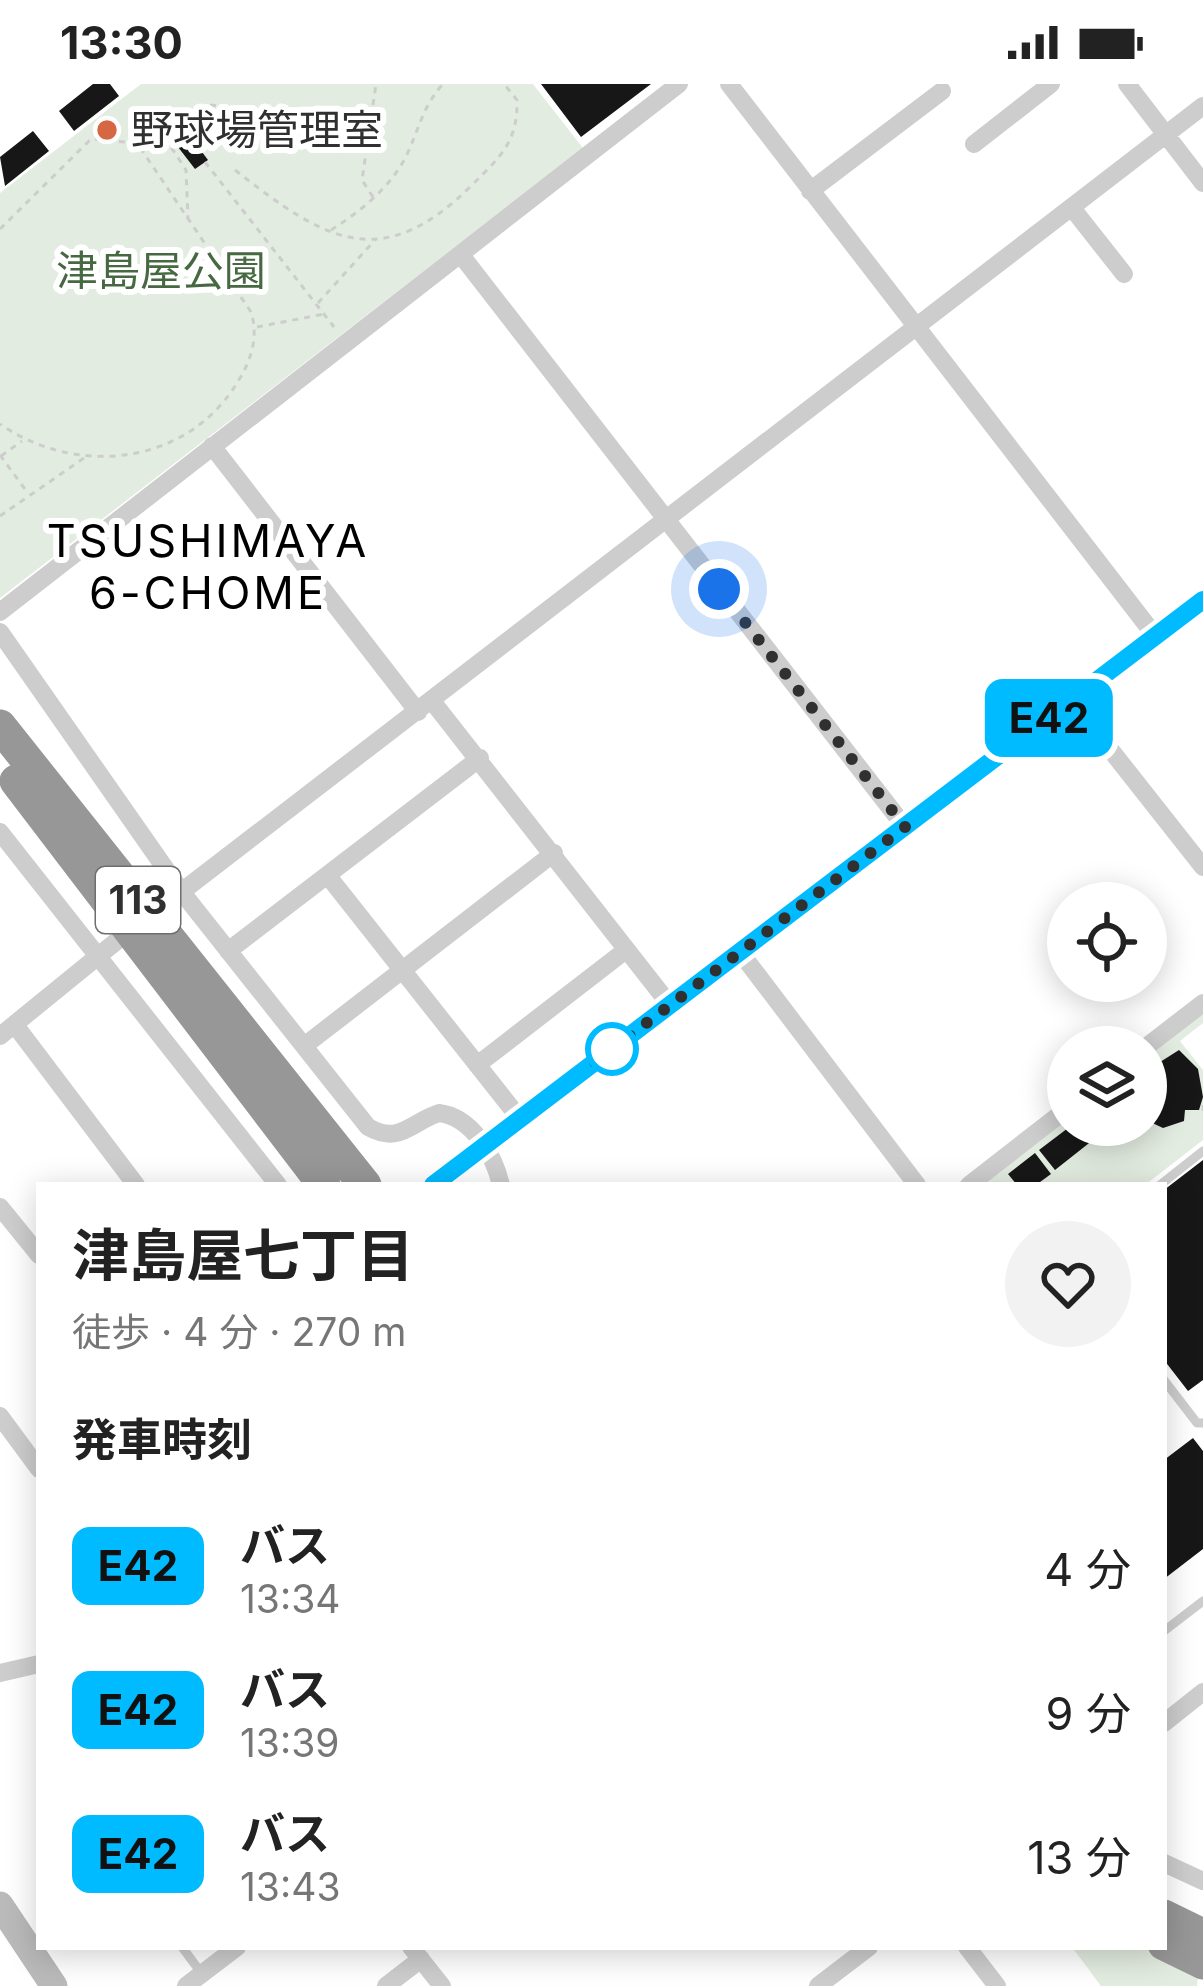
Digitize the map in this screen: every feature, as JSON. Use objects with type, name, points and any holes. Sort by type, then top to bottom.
[{"type":"highway","name":"113","points":[[0,726],[140,923],[263,1082],[362,1182]]},
{"type":"highway","name":"113","points":[[0,761],[140,923]]},
{"type":"highway","name":"113","points":[[263,1082],[322,1182]]},
{"type":"highway","points":[[1167,1917],[1203,1935]]},
{"type":"highway","points":[[1167,1945],[1203,1963]]},
{"type":"street","points":[[0,612],[679,84]]},
{"type":"street","points":[[729,84],[1156,637]]},
{"type":"street","points":[[974,144],[1052,84]]},
{"type":"street","points":[[1126,84],[1203,183]]},
{"type":"street","points":[[810,191],[942,92]]},
{"type":"street","points":[[134,1182],[8,1031],[181,891],[1203,106]]},
{"type":"street","points":[[1072,208],[1124,274]]},
{"type":"street","points":[[460,254],[905,827]]},
{"type":"street","points":[[212,446],[425,706],[480,758],[670,1005]]},
{"type":"street","points":[[437,1182],[1203,600]]},
{"type":"street","points":[[0,632],[181,891],[368,1127],[391,1135],[407,1133],[428,1117],[451,1114],[468,1125],[500,1182]]},
{"type":"street","points":[[1072,701],[1203,867]]},
{"type":"street","points":[[228,951],[480,758]]},
{"type":"street","points":[[0,832],[276,1182]]},
{"type":"street","points":[[304,1046],[554,853]]},
{"type":"street","points":[[328,876],[520,1119]]},
{"type":"street","points":[[477,1065],[626,950]]},
{"type":"street","points":[[740,952],[915,1182]]},
{"type":"street","points":[[1167,1031],[1203,1003]]},
{"type":"street","points":[[972,1182],[1047,1124]]},
{"type":"street","points":[[0,1207],[36,1251]]},
{"type":"street","points":[[0,1417],[9,1443],[36,1466]]},
{"type":"street","points":[[0,1673],[36,1665]]},
{"type":"street","points":[[1167,1721],[1203,1691]]},
{"type":"street","points":[[1167,1864],[1203,1881]]},
{"type":"street","points":[[5,1921],[54,1986]]},
{"type":"street","points":[[194,1980],[233,1950]]},
{"type":"street","points":[[818,1986],[865,1950]]},
{"type":"street","points":[[969,1950],[997,1986]]},
{"type":"street","points":[[386,1986],[416,1953],[442,1986]]},
{"type":"lane","points":[[1164,1182],[1203,1151]]},
{"type":"lane","points":[[1167,1384],[1197,1424],[1203,1423]]},
{"type":"lane","points":[[1167,1629],[1203,1601]]},
{"type":"lane","points":[[183,1950],[194,1980]]},
{"type":"path","points":[[373,197],[362,180],[376,84]]},
{"type":"path","points":[[329,231],[373,197],[402,161],[426,105],[443,84]]},
{"type":"path","points":[[235,170],[289,212],[329,231],[375,240],[412,234],[436,220],[511,146],[517,100],[504,84]]},
{"type":"path","points":[[209,105],[255,111]]},
{"type":"path","points":[[178,126],[187,139]]},
{"type":"path","points":[[0,230],[91,140],[167,141],[186,170],[188,218]]},
{"type":"path","points":[[137,143],[256,327]]},
{"type":"path","points":[[205,162],[346,343]]},
{"type":"path","points":[[316,304],[375,240]]},
{"type":"path","points":[[256,327],[324,314]]},
{"type":"path","points":[[0,424],[24,440],[86,457],[147,452],[196,427],[237,384],[256,327]]},
{"type":"path","points":[[24,440],[0,456],[29,495]]},
{"type":"path","points":[[0,516],[86,457]]},
{"type":"path","points":[[1203,1105],[1203,1116]]},
{"type":"green space","name":"津島屋公園","points":[[141,84],[533,84],[583,148],[0,598],[0,193]]},
{"type":"green space","points":[[1203,1011],[1203,1023],[1180,1041],[1203,1070],[1203,1140],[1149,1182],[981,1182],[1047,1131],[1047,1146],[1167,1146],[1167,1039]]},
{"type":"green space","points":[[1074,1950],[1150,1950],[1198,1974],[1197,1986],[1101,1986]]},
{"type":"building","points":[[93,84],[110,84],[119,96],[74,131],[59,111]]},
{"type":"building","points":[[541,84],[651,84],[581,137]]},
{"type":"building","points":[[33,131],[49,151],[5,186],[0,157]]},
{"type":"building","points":[[190,136],[208,160],[195,169],[178,147]]},
{"type":"building","points":[[1179,1050],[1198,1069],[1203,1097],[1199,1110],[1185,1110],[1184,1121],[1167,1127],[1167,1058]]},
{"type":"building","points":[[1047,1144],[1085,1146],[1055,1170],[1039,1150]]},
{"type":"building","points":[[1035,1153],[1051,1174],[1040,1182],[1015,1182],[1008,1174]]},
{"type":"building","points":[[1203,1160],[1203,1380],[1188,1391],[1167,1364],[1167,1188]]},
{"type":"building","points":[[1193,1438],[1203,1451],[1203,1549],[1167,1577],[1167,1458]]},
{"type":"bus line","name":"E42","points":[[437,1182],[1203,600]]},
{"type":"place","name":"野球場管理室","points":[[107,130]]},
{"type":"district","name":"TSUSHIMAYA 6-CHOME","points":[[208,567]]},
{"type":"route","points":[[612,1049],[595,1062],[905,827],[719,589]]}]
